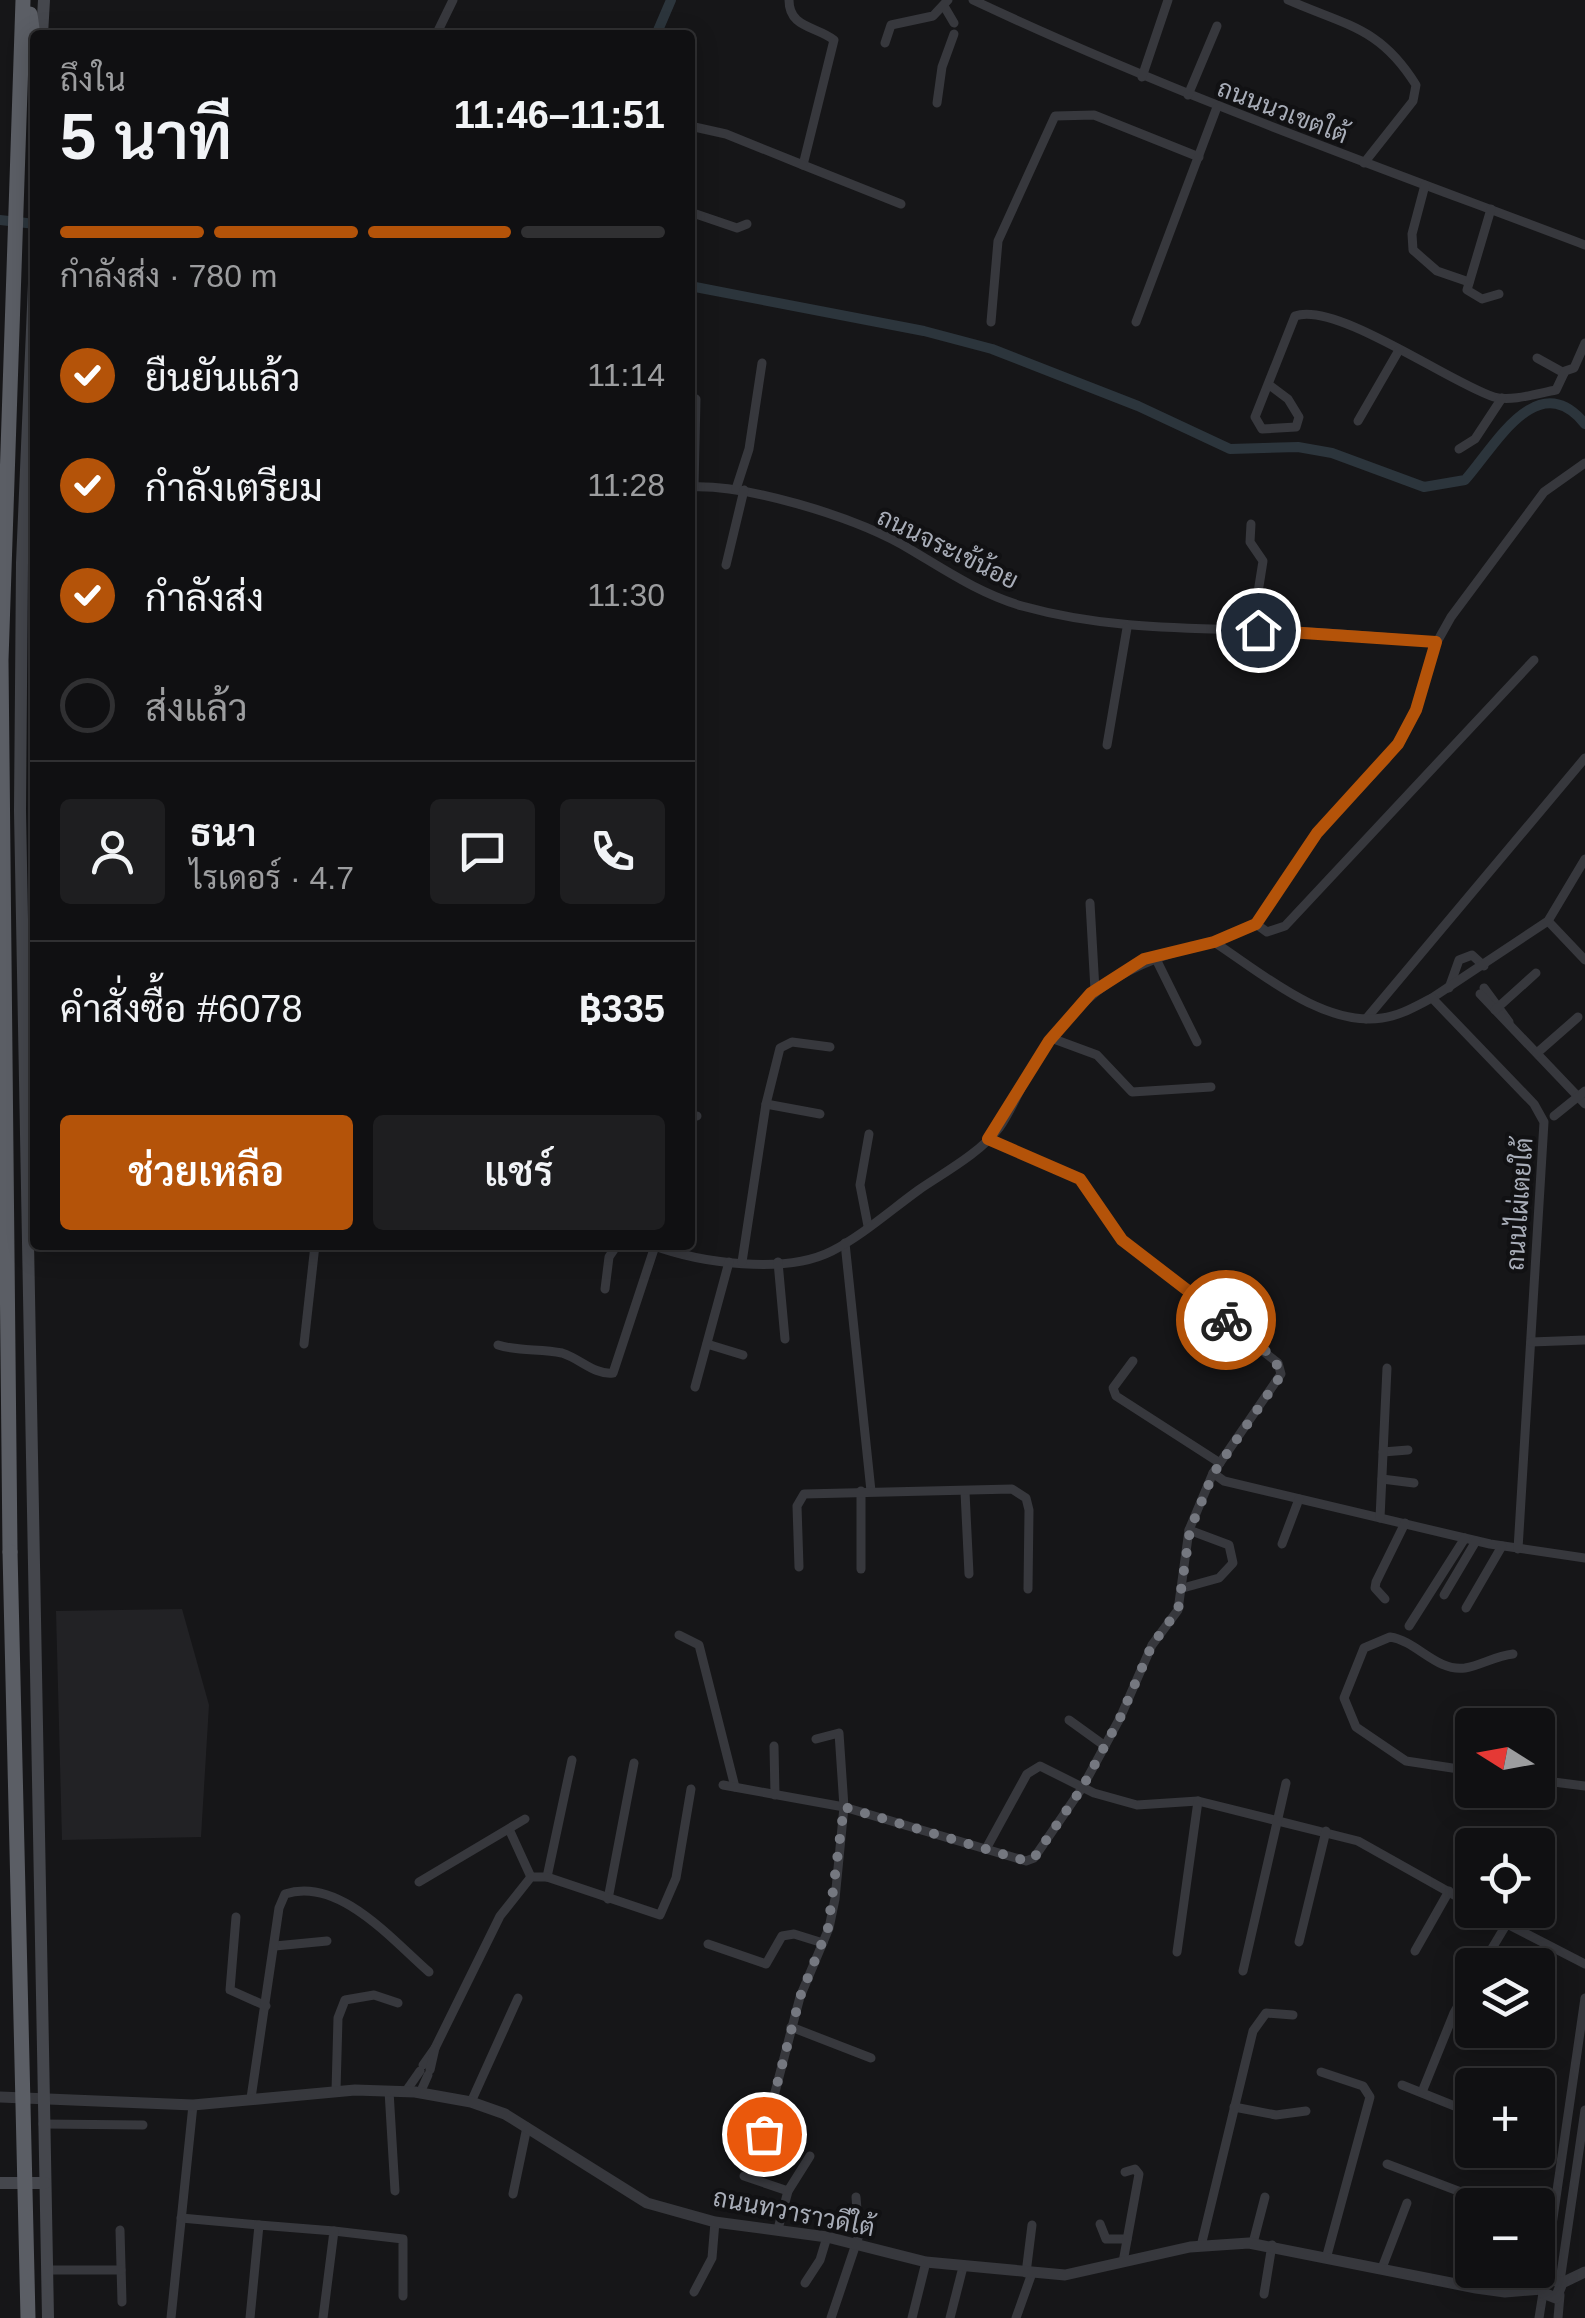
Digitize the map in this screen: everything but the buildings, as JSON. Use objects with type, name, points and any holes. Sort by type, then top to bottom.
[{"type":"highway","points":[[25,0],[31,30]]},
{"type":"highway","points":[[25,0],[1,660],[10,1552],[28,2318]]},
{"type":"main road","points":[[42,30],[44,0]]},
{"type":"main road","points":[[30,470],[20,735],[30,1195]]},
{"type":"main road","points":[[31,1250],[48,2318]]},
{"type":"main road","points":[[0,2183],[45,2183]]},
{"type":"street","points":[[443,30],[452,0]]},
{"type":"street","points":[[789,0],[792,17],[834,40],[804,165]]},
{"type":"street","name":"ถนนนวเขตใต้","points":[[973,0],[1142,77],[1585,245]]},
{"type":"street","points":[[1142,77],[1168,0]]},
{"type":"street","points":[[1288,0],[1306,4],[1377,38],[1398,56],[1416,85],[1413,101],[1364,163]]},
{"type":"street","points":[[885,43],[891,25],[922,20],[946,3],[954,28],[938,103]]},
{"type":"street","points":[[1188,95],[1217,26]]},
{"type":"street","points":[[1136,322],[1217,107]]},
{"type":"street","points":[[991,322],[998,241],[1055,116],[1094,114],[1199,157]]},
{"type":"street","points":[[695,127],[726,134],[901,204]]},
{"type":"street","points":[[1425,185],[1412,234],[1413,250],[1437,272],[1469,282]]},
{"type":"street","points":[[1491,209],[1469,282],[1470,294],[1486,299],[1499,294]]},
{"type":"street","points":[[695,214],[727,226],[746,224]]},
{"type":"street","points":[[1268,384],[1288,399],[1299,417],[1296,428],[1259,427],[1255,417],[1268,384],[1298,314],[1327,317],[1502,398],[1556,390],[1564,372],[1574,368],[1585,342]]},
{"type":"street","points":[[1358,422],[1399,350]]},
{"type":"street","points":[[1536,358],[1564,372]]},
{"type":"street","points":[[726,565],[762,363]]},
{"type":"street","points":[[1459,449],[1475,440],[1502,398]]},
{"type":"street","points":[[695,421],[696,399]]},
{"type":"street","points":[[677,1250],[729,1262],[778,1262],[819,1256],[844,1242],[988,1139],[1051,1038],[1095,990],[1154,956],[1214,942],[1256,924],[1317,833],[1398,744],[1416,710],[1436,642],[1544,492],[1585,463]]},
{"type":"street","name":"ถนนจระเข้น้อย","points":[[695,487],[740,490],[881,534],[988,594],[1127,628],[1252,630],[1436,642]]},
{"type":"street","points":[[1250,524],[1250,542],[1263,561],[1252,630]]},
{"type":"street","points":[[1107,746],[1127,628]]},
{"type":"street","points":[[1256,924],[1267,932],[1285,926],[1534,660]]},
{"type":"street","points":[[1366,1020],[1585,758]]},
{"type":"street","points":[[1214,942],[1310,1003],[1366,1020],[1389,1017],[1432,998],[1548,921],[1585,859]]},
{"type":"street","points":[[1090,903],[1095,990]]},
{"type":"street","points":[[1548,921],[1585,960]]},
{"type":"street","points":[[1154,956],[1196,1042]]},
{"type":"street","points":[[1448,988],[1460,960],[1472,956],[1484,966]]},
{"type":"street","points":[[1498,1008],[1536,973]]},
{"type":"street","points":[[1468,976],[1537,1054],[1583,1097],[1554,1116]]},
{"type":"street","name":"ถนนไผ่เตยใต้","points":[[1432,998],[1534,1104],[1544,1122],[1518,1549]]},
{"type":"street","points":[[1537,1054],[1578,1017]]},
{"type":"street","points":[[1051,1038],[1097,1055],[1132,1092],[1211,1088]]},
{"type":"street","points":[[742,1262],[766,1104],[783,1044],[830,1047]]},
{"type":"street","points":[[766,1104],[820,1114]]},
{"type":"street","points":[[868,1226],[860,1185],[870,1134]]},
{"type":"street","points":[[723,1785],[844,1807],[987,1846],[1026,1861],[1034,1858],[1082,1788],[1152,1645],[1178,1610],[1190,1530],[1213,1474],[1282,1374],[1278,1362],[1122,1240],[1080,1179],[988,1139]]},
{"type":"street","points":[[844,1242],[866,1491],[861,1569]]},
{"type":"street","points":[[304,1344],[314,1250]]},
{"type":"street","points":[[605,1289],[609,1257],[614,1250]]},
{"type":"street","points":[[498,1344],[523,1352],[556,1352],[581,1360],[597,1372],[614,1373],[653,1250]]},
{"type":"street","points":[[694,1387],[729,1262]]},
{"type":"street","points":[[778,1262],[785,1339]]},
{"type":"street","points":[[1531,1342],[1585,1340]]},
{"type":"street","points":[[707,1344],[743,1355]]},
{"type":"street","points":[[1133,1360],[1113,1388],[1116,1396],[1220,1463]]},
{"type":"street","points":[[1380,1518],[1388,1368]]},
{"type":"street","points":[[1383,1452],[1408,1450]]},
{"type":"street","points":[[1213,1474],[1229,1483],[1476,1541],[1585,1558]]},
{"type":"street","points":[[1382,1479],[1414,1483]]},
{"type":"street","points":[[799,1568],[799,1499],[815,1491],[1012,1489],[1026,1498],[1028,1589]]},
{"type":"street","points":[[965,1492],[968,1574]]},
{"type":"street","points":[[1282,1544],[1299,1499]]},
{"type":"street","points":[[1385,1599],[1375,1588],[1376,1582],[1405,1523]]},
{"type":"street","points":[[1183,1588],[1219,1578],[1230,1570],[1234,1556],[1229,1546],[1190,1530]]},
{"type":"street","points":[[1409,1626],[1465,1538]]},
{"type":"street","points":[[1444,1595],[1476,1541]]},
{"type":"street","points":[[1466,1608],[1502,1546]]},
{"type":"street","points":[[680,1635],[699,1644],[735,1788]]},
{"type":"street","points":[[1455,1768],[1406,1760],[1356,1727],[1345,1710],[1349,1678],[1364,1648],[1390,1636],[1413,1644],[1434,1661],[1456,1667],[1512,1654]]},
{"type":"street","points":[[1069,1720],[1105,1746]]},
{"type":"street","points":[[764,2134],[791,2028],[835,1899],[844,1807],[839,1732],[816,1739]]},
{"type":"street","points":[[774,1746],[775,1795]]},
{"type":"street","points":[[547,1877],[572,1760]]},
{"type":"street","points":[[608,1900],[634,1763]]},
{"type":"street","points":[[987,1846],[1026,1774],[1035,1767],[1048,1768],[1082,1788],[1137,1805],[1198,1800],[1326,1831],[1372,1847],[1455,1895]]},
{"type":"street","points":[[1555,1782],[1585,1786]]},
{"type":"street","points":[[1243,1970],[1286,1783]]},
{"type":"street","points":[[420,2093],[425,2070],[500,1916],[531,1878],[547,1877],[660,1915],[676,1878],[691,1789]]},
{"type":"street","points":[[1176,1952],[1198,1800]]},
{"type":"street","points":[[419,1882],[525,1819]]},
{"type":"street","points":[[509,1829],[531,1878]]},
{"type":"street","points":[[1299,1942],[1326,1831]]},
{"type":"street","points":[[250,2098],[281,1898],[292,1891],[349,1904],[429,1972]]},
{"type":"street","points":[[1416,1951],[1449,1892]]},
{"type":"street","points":[[236,1917],[230,1990],[266,2006]]},
{"type":"street","points":[[1510,1928],[1585,1964]]},
{"type":"street","points":[[708,1944],[766,1964],[782,1936],[794,1934],[822,1944]]},
{"type":"street","points":[[275,1946],[327,1941]]},
{"type":"street","points":[[336,2091],[338,2018],[345,2000],[374,1995],[398,2003]]},
{"type":"street","points":[[471,2102],[518,1998]]},
{"type":"street","points":[[1555,2205],[1585,1998]]},
{"type":"street","points":[[1422,2092],[1455,2011]]},
{"type":"street","points":[[1201,2246],[1256,2023],[1266,2014],[1293,2015]]},
{"type":"street","points":[[791,2028],[871,2058]]},
{"type":"street","points":[[406,2091],[425,2070]]},
{"type":"street","points":[[1321,2072],[1363,2086],[1370,2097],[1326,2256]]},
{"type":"street","points":[[1402,2085],[1455,2106]]},
{"type":"street","points":[[389,2090],[395,2191]]},
{"type":"street","name":"ถนนทวาราวดีใต้","points":[[0,2097],[193,2105],[336,2091],[406,2091],[471,2102],[526,2127],[648,2203],[714,2222],[827,2237],[926,2262],[1066,2275],[1201,2246],[1253,2243],[1455,2283]]},
{"type":"street","points":[[171,2318],[193,2105]]},
{"type":"street","points":[[1234,2106],[1276,2115],[1306,2111]]},
{"type":"street","points":[[1558,2318],[1585,2110]]},
{"type":"street","points":[[42,2124],[143,2125]]},
{"type":"street","points":[[513,2194],[526,2127]]},
{"type":"street","points":[[778,2229],[788,2191],[810,2156]]},
{"type":"street","points":[[1387,2164],[1455,2190]]},
{"type":"street","points":[[1123,2262],[1140,2174],[1135,2169],[1125,2172]]},
{"type":"street","points":[[744,2176],[788,2191]]},
{"type":"street","points":[[832,2318],[857,2245],[856,2197]]},
{"type":"street","points":[[1253,2243],[1265,2197]]},
{"type":"street","points":[[1382,2268],[1407,2203]]},
{"type":"street","points":[[181,2218],[403,2239],[402,2296]]},
{"type":"street","points":[[694,2292],[712,2258],[714,2222]]},
{"type":"street","points":[[1100,2224],[1106,2239],[1127,2239]]},
{"type":"street","points":[[250,2318],[260,2225]]},
{"type":"street","points":[[1016,2318],[1029,2273],[1032,2225]]},
{"type":"street","points":[[120,2230],[122,2302]]},
{"type":"street","points":[[322,2318],[334,2231]]},
{"type":"street","points":[[806,2283],[820,2260],[827,2237]]},
{"type":"street","points":[[1264,2294],[1272,2246]]},
{"type":"street","points":[[912,2318],[926,2262]]},
{"type":"street","points":[[950,2318],[964,2266]]},
{"type":"street","points":[[48,2270],[121,2270]]},
{"type":"street","points":[[1544,2288],[1551,2298],[1561,2286],[1585,2272]]},
{"type":"street","points":[[1555,2280],[1561,2286]]},
{"type":"street","name":"ถนนทวาราวดีใต้","points":[[1481,2288],[1526,2288]]},
{"type":"street","points":[[1539,2318],[1543,2288]]},
{"type":"shaded area","points":[[182,1609],[209,1705],[201,1837],[62,1840],[56,1611]]},
{"type":"waterway","points":[[658,30],[671,0]]},
{"type":"waterway","points":[[0,220],[30,223]]},
{"type":"waterway","points":[[695,287],[924,331],[992,349],[1138,406],[1230,449],[1298,447],[1332,453],[1424,487],[1465,480],[1503,433],[1534,407],[1550,403],[1567,408],[1585,424]]},
{"type":"way so far","points":[[764,2134],[774,2109],[800,1997],[828,1928],[835,1899],[844,1807],[987,1846],[1026,1861],[1034,1858],[1082,1788],[1120,1718],[1152,1645],[1178,1610],[1190,1530],[1213,1474],[1282,1374],[1272,1356],[1226,1320]]},
{"type":"route","points":[[1226,1320],[1122,1240],[1088,1185],[988,1139],[1049,1041],[1091,993],[1144,959],[1234,936],[1256,924],[1317,833],[1398,744],[1416,710],[1436,642],[1258,630]]}]
